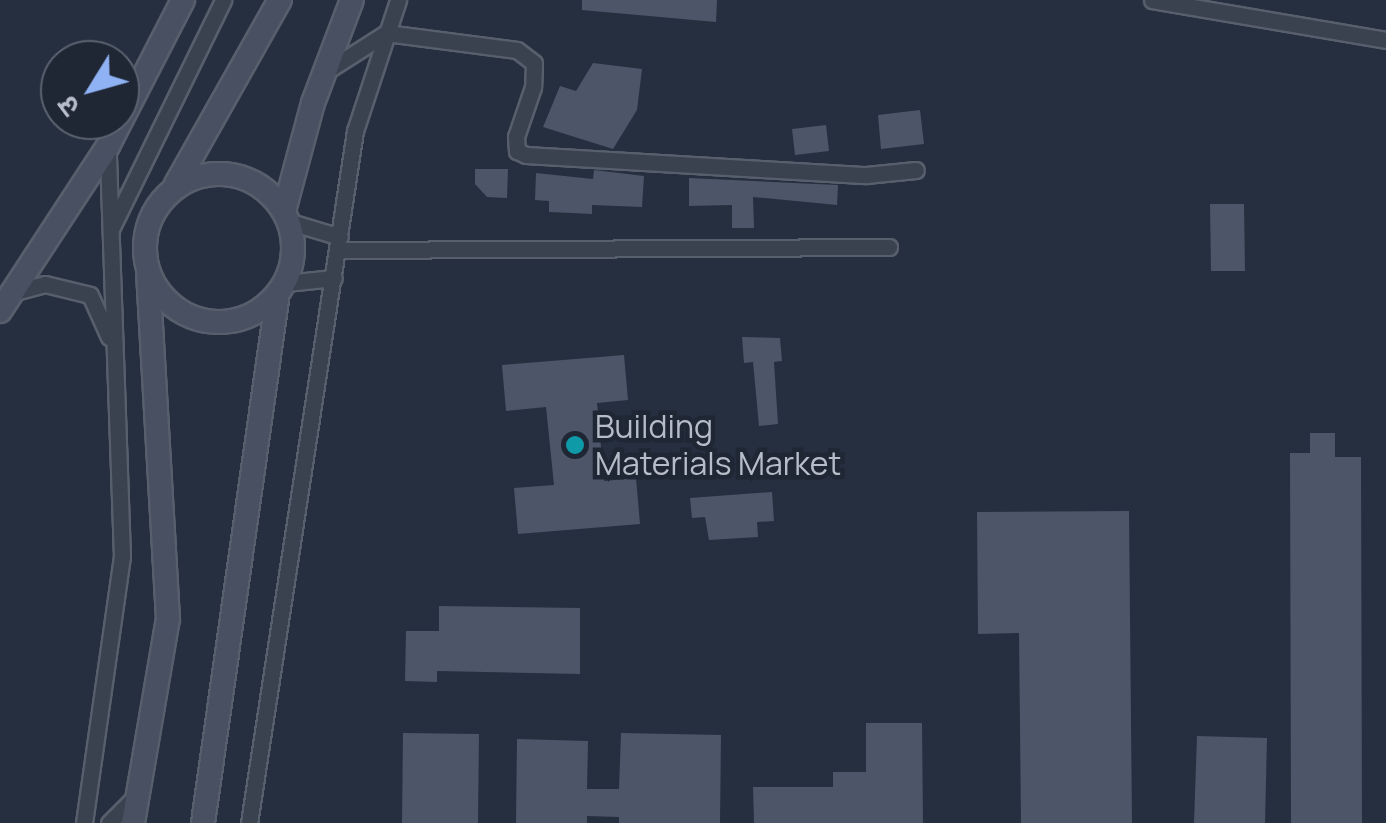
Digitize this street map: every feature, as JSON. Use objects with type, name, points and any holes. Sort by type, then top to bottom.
[{"type":"main road","points":[[0,311],[108,146],[182,0]]},
{"type":"main road","points":[[175,186],[280,0]]},
{"type":"main road","points":[[286,216],[325,72],[352,0]]},
{"type":"main road","points":[[133,823],[168,618],[143,239],[161,198],[175,186],[194,176],[235,174],[263,188],[286,216],[294,250],[282,288],[202,823]]},
{"type":"main road","points":[[148,277],[177,311],[212,323],[248,318],[282,288]]},
{"type":"street","points":[[112,227],[223,0]]},
{"type":"street","points":[[249,823],[356,131],[398,0]]},
{"type":"street","points":[[1152,0],[1386,40]]},
{"type":"street","points":[[325,72],[386,34],[528,55],[534,88],[516,145],[526,155],[866,175],[916,170]]},
{"type":"street","points":[[84,823],[120,596],[108,146]]},
{"type":"street","points":[[286,216],[339,244],[890,248]]},
{"type":"street","points":[[282,288],[334,278]]},
{"type":"street","points":[[15,292],[45,284],[90,295],[114,355]]},
{"type":"street","points":[[109,823],[138,794]]},
{"type":"building","points":[[582,0],[717,0],[716,22],[582,10]]},
{"type":"building","points":[[593,63],[642,69],[637,110],[613,149],[543,127],[560,86],[576,91]]},
{"type":"building","points":[[920,110],[924,144],[881,149],[878,115]]},
{"type":"building","points":[[826,125],[829,151],[795,155],[792,129]]},
{"type":"building","points":[[475,169],[508,169],[507,198],[487,197],[475,184]]},
{"type":"building","points":[[594,170],[644,176],[642,207],[592,205],[592,214],[549,212],[549,201],[535,200],[536,173],[593,179]]},
{"type":"building","points":[[689,178],[838,185],[837,205],[753,197],[754,228],[732,228],[732,205],[689,206]]},
{"type":"building","points":[[1210,204],[1244,204],[1245,271],[1211,271]]},
{"type":"building","points":[[742,337],[780,338],[782,361],[774,362],[778,424],[759,426],[753,362],[744,363]]},
{"type":"building","name":"Building Materials Market","points":[[624,355],[628,400],[597,403],[604,481],[636,478],[640,524],[518,534],[514,488],[554,485],[546,407],[506,411],[502,365]]},
{"type":"building","points":[[1310,433],[1335,433],[1335,457],[1361,457],[1362,823],[1291,823],[1290,453],[1310,453]]},
{"type":"building","points":[[772,492],[774,521],[757,522],[758,537],[709,540],[705,517],[692,518],[690,498]]},
{"type":"building","points":[[1129,511],[1132,823],[1021,823],[1019,633],[978,634],[977,512]]},
{"type":"building","points":[[439,606],[580,608],[580,674],[437,671],[437,682],[405,681],[406,631],[439,631]]},
{"type":"building","points":[[866,723],[922,723],[923,823],[754,823],[753,787],[833,787],[833,772],[866,772]]},
{"type":"building","points":[[403,733],[479,734],[478,823],[402,823]]},
{"type":"building","points":[[621,733],[721,735],[720,823],[619,823],[619,817],[587,816],[587,823],[516,823],[517,739],[588,741],[587,789],[619,789]]},
{"type":"building","points":[[1197,736],[1267,738],[1265,823],[1194,823]]},
{"type":"place","name":"Building Materials Market","points":[[575,445]]}]
